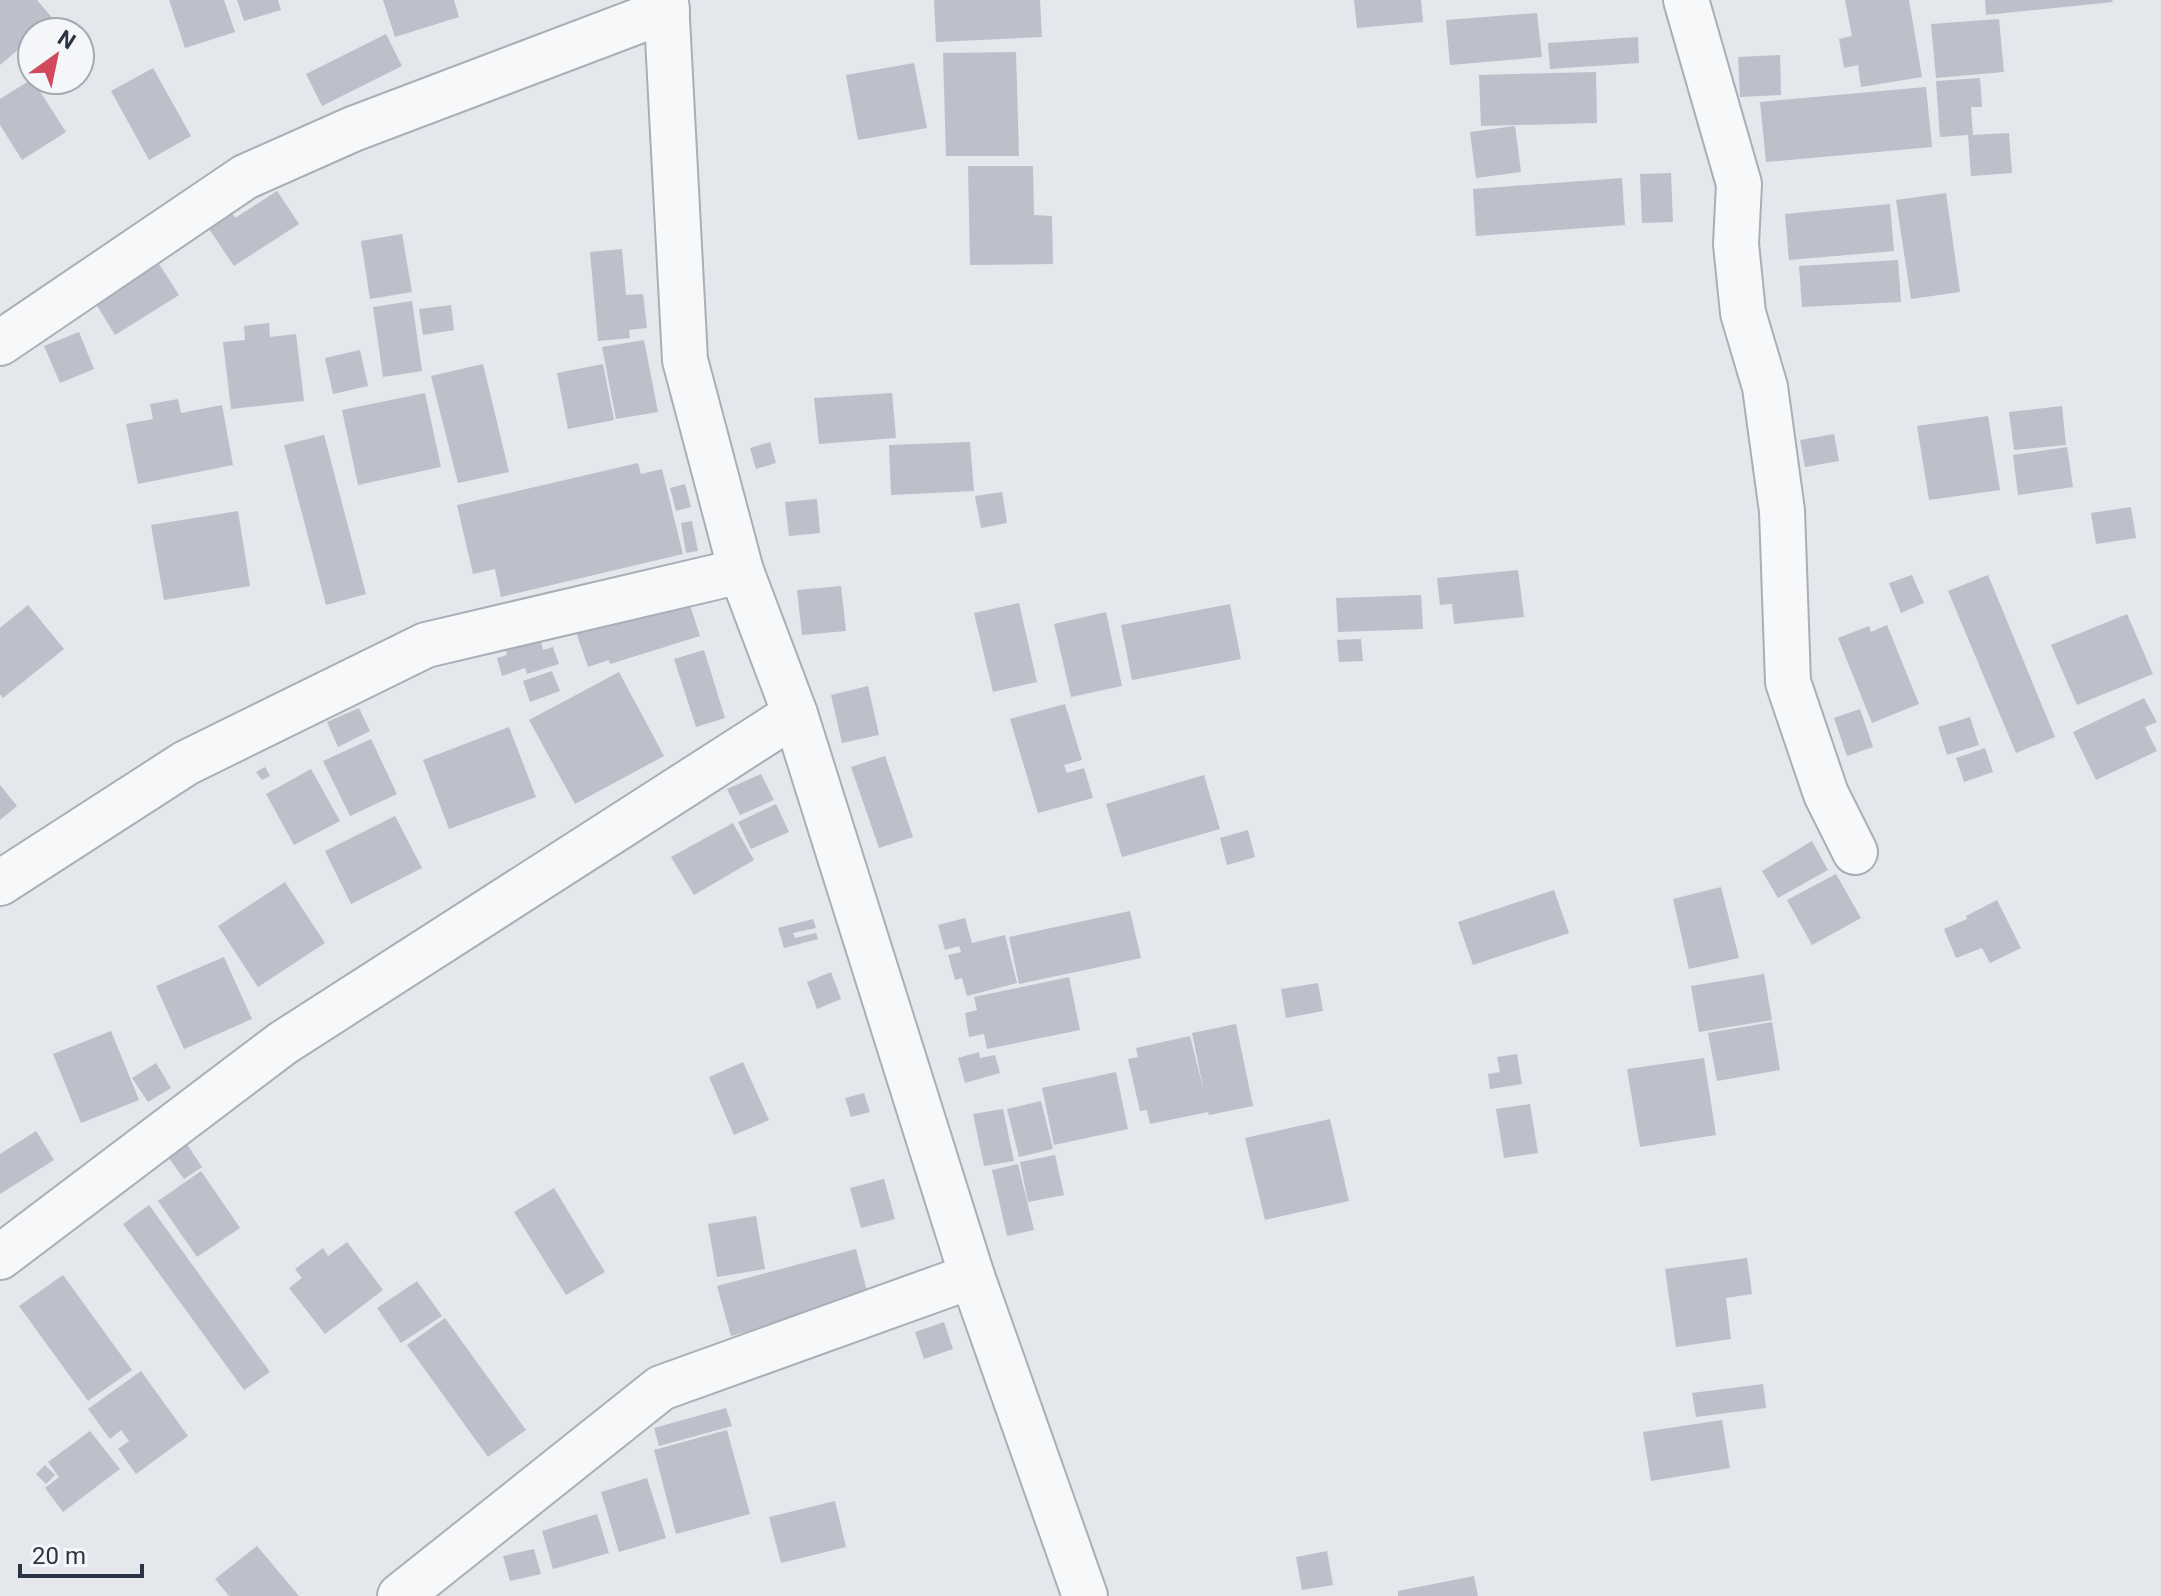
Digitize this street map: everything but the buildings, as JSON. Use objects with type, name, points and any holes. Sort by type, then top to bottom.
[{"type":"street","points":[[1686,0],[1739,184],[1736,244],[1743,313],[1765,387],[1782,511],[1788,682],[1826,794],[1855,852]]},
{"type":"street","points":[[0,343],[245,177],[353,129],[667,5],[685,360],[741,571],[795,714],[972,1276],[1085,1596]]},
{"type":"street","points":[[0,883],[186,763],[426,645],[741,571]]},
{"type":"street","points":[[0,1257],[283,1043],[795,714]]},
{"type":"street","points":[[400,1596],[661,1388],[972,1276]]}]
